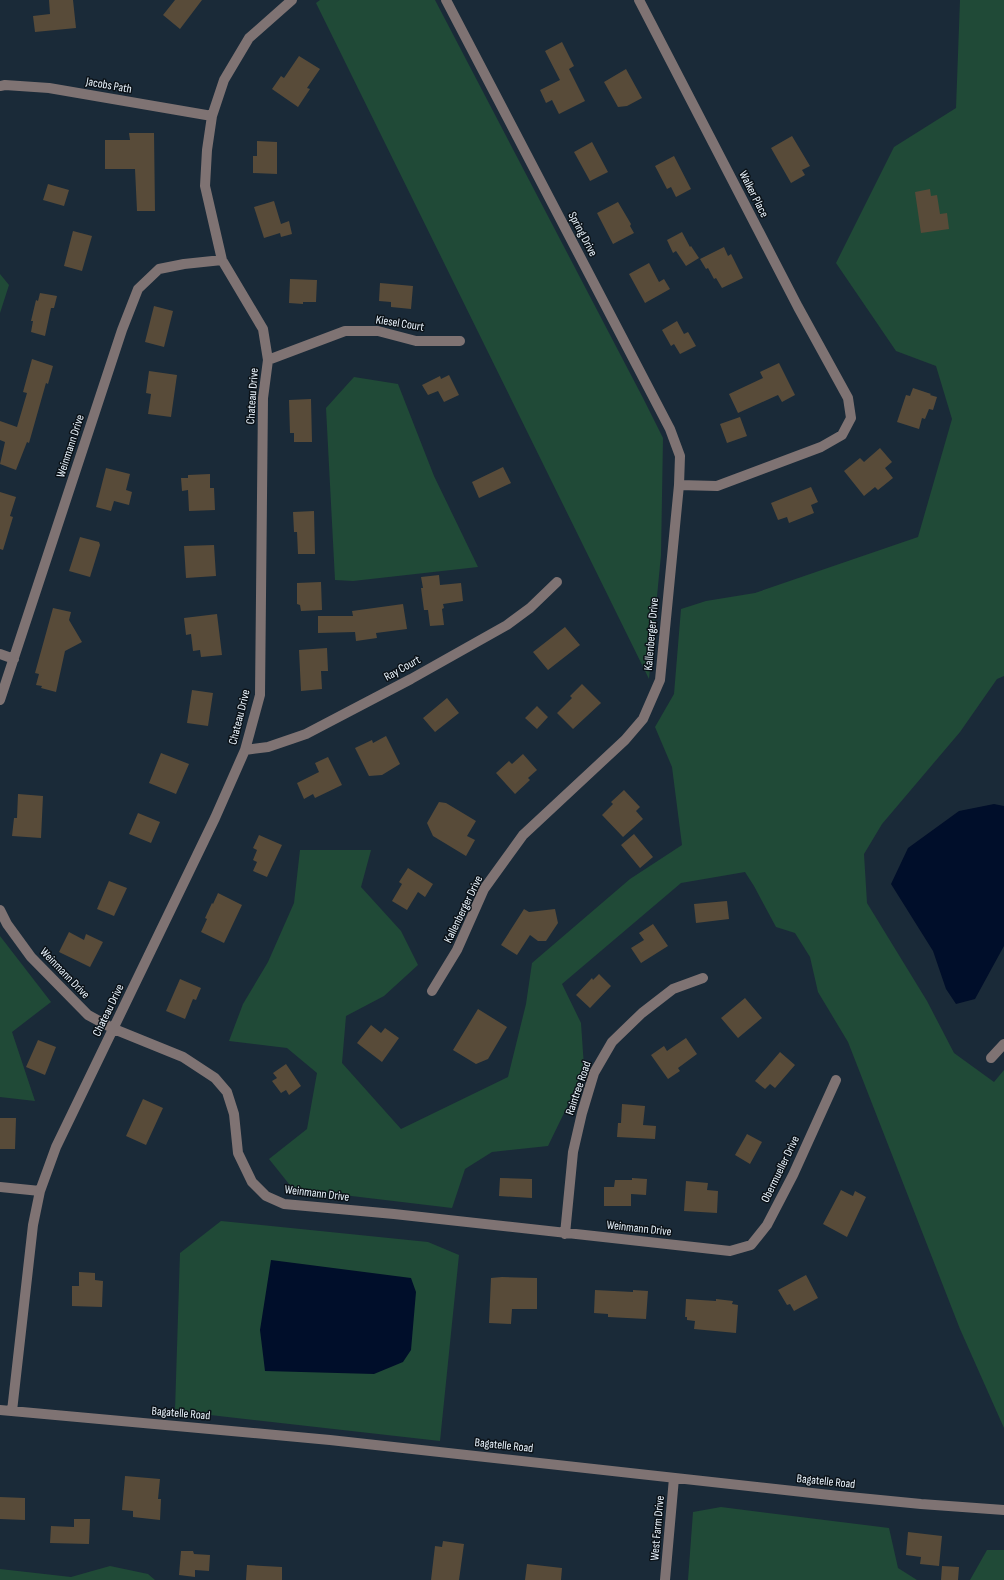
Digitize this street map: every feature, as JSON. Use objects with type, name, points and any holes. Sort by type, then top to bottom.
[{"type":"street","name":"Chateau Drive","points":[[12,1411],[33,1225],[40,1191],[56,1148],[215,818],[245,750],[260,695],[263,398],[268,360],[263,329],[222,260],[205,186],[207,150],[212,116],[224,80],[249,38],[292,0]]},
{"type":"street","name":"Spring Drive","points":[[446,0],[670,429],[680,456],[679,485]]},
{"type":"street","name":"Walker Place","points":[[639,0],[798,307],[848,398],[851,418],[842,436],[821,447],[717,486],[679,485]]},
{"type":"street","name":"Jacobs Path","points":[[0,86],[5,85],[49,88],[212,116]]},
{"type":"street","name":"Weinmann Drive","points":[[0,700],[120,338],[138,289],[159,269],[184,264],[222,260]]},
{"type":"street","name":"Kiesel Court","points":[[268,360],[345,331],[378,331],[416,341],[460,341]]},
{"type":"street","name":"Kallenberger Drive","points":[[432,991],[457,950],[484,889],[523,835],[626,740],[643,719],[660,680],[679,485]]},
{"type":"street","name":"Ray Court","points":[[245,750],[268,748],[306,734],[411,679],[507,625],[530,608],[557,582]]},
{"type":"street","points":[[0,654],[14,659]]},
{"type":"street","name":"Weinmann Drive","points":[[0,910],[7,924],[31,957],[88,1015],[114,1029],[183,1057],[215,1078],[226,1092],[234,1114],[238,1153],[252,1182],[266,1196],[284,1204],[394,1214],[730,1251]]},
{"type":"street","name":"Raintree Road","points":[[565,1234],[573,1152],[582,1112],[594,1074],[612,1042],[642,1013],[673,989],[703,978]]},
{"type":"street","points":[[991,1058],[1004,1044]]},
{"type":"street","name":"Obermueller Drive","points":[[730,1251],[751,1245],[767,1225],[793,1175],[836,1080]]},
{"type":"street","points":[[0,1187],[40,1191]]},
{"type":"street","name":"Bagatelle Road","points":[[0,1410],[330,1440],[921,1504],[1004,1510]]},
{"type":"street","name":"West Farm Drive","points":[[665,1580],[674,1478]]},
{"type":"green space","points":[[320,0],[435,0],[663,438],[661,555],[649,679],[316,3]]},
{"type":"green space","points":[[960,0],[1004,0],[1004,676],[997,679],[960,732],[882,824],[864,854],[867,903],[927,1001],[954,1053],[994,1082],[1004,1070],[1004,1428],[960,1329],[848,1042],[818,992],[810,957],[795,933],[776,927],[745,872],[681,883],[562,984],[581,1023],[584,1067],[548,1146],[492,1152],[465,1169],[452,1208],[293,1189],[269,1159],[307,1129],[317,1073],[287,1048],[229,1041],[243,1004],[268,962],[294,903],[300,850],[371,850],[361,887],[401,931],[418,965],[384,996],[346,1016],[342,1063],[401,1129],[508,1077],[526,1004],[532,963],[630,879],[682,845],[672,767],[655,727],[674,694],[681,609],[706,601],[755,593],[918,537],[952,419],[936,366],[896,351],[836,263],[894,147],[956,108]]},
{"type":"green space","points":[[0,274],[9,285],[0,313]]},
{"type":"green space","points":[[354,377],[398,384],[434,476],[478,567],[353,581],[335,580],[326,408]]},
{"type":"green space","points":[[0,936],[51,1002],[12,1032],[35,1101],[0,1097]]},
{"type":"green space","points":[[221,1221],[428,1242],[459,1255],[440,1441],[175,1411],[180,1253]]},
{"type":"green space","points":[[721,1507],[889,1528],[898,1568],[917,1580],[688,1580],[693,1512]]},
{"type":"green space","points":[[987,1550],[1004,1550],[1004,1580],[970,1580]]},
{"type":"green space","points":[[110,1566],[148,1574],[155,1580],[0,1580],[0,1569],[71,1577]]},
{"type":"water","points":[[994,804],[1004,806],[1004,946],[975,999],[956,1004],[946,989],[933,951],[891,884],[908,848],[959,811]]},
{"type":"water","points":[[271,1260],[411,1278],[416,1292],[411,1350],[403,1362],[374,1374],[265,1371],[260,1330]]},
{"type":"building","points":[[49,0],[73,0],[76,28],[35,32],[33,16],[50,14]]},
{"type":"building","points":[[175,0],[202,0],[180,29],[163,15]]},
{"type":"building","points":[[562,42],[574,66],[569,69],[585,101],[559,114],[552,100],[546,103],[540,90],[560,80],[545,51]]},
{"type":"building","points":[[299,56],[320,69],[307,88],[310,89],[298,107],[272,89],[281,76],[284,78]]},
{"type":"building","points":[[626,69],[642,98],[627,106],[618,107],[604,82]]},
{"type":"building","points":[[129,133],[154,133],[155,211],[137,211],[135,169],[105,169],[105,140],[130,140]]},
{"type":"building","points":[[792,136],[810,166],[802,170],[805,175],[791,183],[771,148]]},
{"type":"building","points":[[257,141],[277,142],[277,174],[253,173],[253,156],[257,156]]},
{"type":"building","points":[[592,142],[608,172],[590,181],[574,152]]},
{"type":"building","points":[[674,156],[691,189],[676,197],[671,187],[667,189],[655,166]]},
{"type":"building","points":[[48,184],[69,190],[64,206],[43,200]]},
{"type":"building","points":[[930,189],[931,196],[937,195],[940,214],[947,213],[949,229],[921,233],[915,192]]},
{"type":"building","points":[[274,201],[281,224],[289,221],[292,234],[281,237],[280,233],[264,238],[254,207]]},
{"type":"building","points":[[618,202],[631,224],[630,226],[634,233],[613,244],[597,213]]},
{"type":"building","points":[[73,231],[92,236],[82,271],[64,266]]},
{"type":"building","points":[[682,232],[690,247],[691,246],[699,258],[686,266],[676,251],[673,253],[667,240]]},
{"type":"building","points":[[724,247],[728,256],[731,254],[743,278],[722,288],[716,278],[714,279],[708,268],[706,269],[700,259]]},
{"type":"building","points":[[649,263],[659,282],[664,279],[670,289],[645,303],[629,274]]},
{"type":"building","points":[[290,279],[317,280],[316,302],[303,302],[303,304],[289,303]]},
{"type":"building","points":[[380,283],[413,286],[411,309],[391,307],[391,302],[379,301]]},
{"type":"building","points":[[40,293],[57,296],[54,308],[51,308],[45,336],[31,332],[33,321],[31,321],[36,300],[38,301]]},
{"type":"building","points":[[154,306],[173,311],[164,347],[145,342]]},
{"type":"building","points":[[677,321],[684,334],[688,332],[696,346],[680,354],[674,344],[671,346],[662,330]]},
{"type":"building","points":[[32,359],[53,366],[48,384],[46,383],[29,443],[27,442],[16,470],[0,464],[5,442],[0,440],[0,421],[17,427],[27,393],[23,392]]},
{"type":"building","points":[[779,363],[795,395],[782,402],[778,395],[738,413],[729,394],[763,378],[760,372]]},
{"type":"building","points":[[149,371],[177,375],[171,417],[148,414],[151,394],[146,393]]},
{"type":"building","points":[[449,375],[459,395],[444,402],[438,391],[428,395],[422,385],[440,376],[441,379]]},
{"type":"building","points":[[913,388],[937,397],[933,410],[929,409],[925,419],[922,418],[919,429],[897,422],[906,395],[910,396]]},
{"type":"building","points":[[311,399],[312,442],[294,442],[294,433],[290,433],[289,400]]},
{"type":"building","points":[[740,417],[747,436],[727,443],[720,424]]},
{"type":"building","points":[[880,448],[892,462],[885,468],[893,478],[878,490],[875,487],[864,496],[844,471],[860,458],[864,462]]},
{"type":"building","points":[[503,467],[511,483],[479,498],[472,482]]},
{"type":"building","points":[[106,468],[130,474],[126,490],[132,492],[129,505],[114,501],[111,511],[96,507]]},
{"type":"building","points":[[210,474],[210,488],[214,488],[215,510],[189,511],[188,490],[182,491],[181,478],[188,478],[188,475]]},
{"type":"building","points":[[811,487],[818,502],[811,505],[814,513],[789,523],[787,517],[778,520],[771,503]]},
{"type":"building","points":[[0,492],[16,497],[10,516],[13,517],[3,550],[0,549]]},
{"type":"building","points":[[314,511],[315,554],[298,554],[297,532],[294,532],[293,512]]},
{"type":"building","points":[[80,537],[99,542],[100,545],[90,577],[69,571]]},
{"type":"building","points":[[214,545],[216,576],[186,578],[184,546]]},
{"type":"building","points":[[439,575],[440,585],[461,583],[463,601],[443,604],[444,608],[442,609],[444,625],[430,626],[428,610],[424,610],[421,577]]},
{"type":"building","points":[[321,582],[322,610],[301,611],[300,605],[297,604],[297,583]]},
{"type":"building","points":[[403,604],[407,629],[376,633],[377,638],[356,641],[355,632],[318,633],[318,616],[353,616],[352,611]]},
{"type":"building","points":[[53,608],[71,612],[69,620],[82,642],[65,651],[56,692],[36,685],[39,674],[35,673]]},
{"type":"building","points":[[217,614],[222,655],[201,657],[200,650],[193,651],[191,634],[186,635],[184,618]]},
{"type":"building","points":[[565,627],[580,645],[548,670],[533,652]]},
{"type":"building","points":[[327,648],[328,671],[321,671],[322,689],[301,691],[299,650]]},
{"type":"building","points":[[582,684],[601,703],[573,729],[557,713],[572,698],[570,696]]},
{"type":"building","points":[[192,690],[213,693],[208,726],[187,723]]},
{"type":"building","points":[[447,698],[459,713],[435,732],[423,718]]},
{"type":"building","points":[[537,706],[548,717],[537,729],[525,718]]},
{"type":"building","points":[[386,736],[400,764],[382,775],[369,776],[355,748],[372,740],[373,743]]},
{"type":"building","points":[[161,753],[189,764],[176,794],[149,783]]},
{"type":"building","points":[[523,754],[537,770],[528,778],[530,780],[515,794],[496,773],[509,761],[512,764]]},
{"type":"building","points":[[328,757],[342,785],[315,798],[313,794],[304,799],[297,783],[319,772],[315,763]]},
{"type":"building","points":[[624,790],[640,807],[636,811],[643,819],[623,837],[602,815],[613,804],[611,802]]},
{"type":"building","points":[[18,794],[43,796],[41,838],[12,836],[14,818],[17,818]]},
{"type":"building","points":[[439,802],[446,803],[476,821],[467,836],[475,840],[466,856],[433,836],[427,823]]},
{"type":"building","points":[[138,813],[160,822],[151,843],[129,834]]},
{"type":"building","points":[[634,834],[653,857],[640,868],[621,845]]},
{"type":"building","points":[[259,835],[282,845],[267,877],[253,871],[257,862],[253,860],[257,850],[253,848]]},
{"type":"building","points":[[408,868],[433,884],[425,897],[418,892],[407,910],[392,901],[402,884],[399,882]]},
{"type":"building","points":[[109,881],[127,888],[114,916],[97,909]]},
{"type":"building","points":[[218,893],[242,905],[224,943],[201,932],[207,919],[205,918]]},
{"type":"building","points":[[727,901],[729,919],[696,923],[694,904]]},
{"type":"building","points":[[524,909],[529,912],[555,909],[558,923],[546,941],[538,941],[530,935],[517,955],[501,945]]},
{"type":"building","points":[[653,924],[668,946],[641,963],[631,948],[644,940],[639,933]]},
{"type":"building","points":[[69,932],[84,940],[86,934],[103,942],[90,967],[59,952]]},
{"type":"building","points":[[599,974],[611,986],[590,1008],[576,995],[592,978],[593,980]]},
{"type":"building","points":[[180,979],[201,988],[196,1000],[193,999],[185,1019],[166,1011]]},
{"type":"building","points":[[745,998],[762,1018],[738,1038],[721,1018]]},
{"type":"building","points":[[478,1009],[507,1027],[488,1059],[476,1064],[453,1050]]},
{"type":"building","points":[[371,1025],[381,1033],[385,1028],[399,1038],[382,1062],[357,1043]]},
{"type":"building","points":[[686,1038],[697,1054],[678,1068],[680,1071],[668,1079],[651,1055],[664,1046],[667,1051]]},
{"type":"building","points":[[38,1040],[56,1047],[45,1075],[26,1067]]},
{"type":"building","points":[[780,1052],[795,1065],[775,1088],[770,1084],[765,1089],[755,1081]]},
{"type":"building","points":[[286,1064],[301,1086],[289,1095],[286,1090],[281,1093],[272,1081],[277,1078],[273,1073]]},
{"type":"building","points":[[143,1099],[163,1108],[146,1145],[126,1136]]},
{"type":"building","points":[[622,1104],[645,1106],[643,1125],[656,1126],[655,1139],[617,1137],[618,1123],[621,1123]]},
{"type":"building","points":[[0,1118],[16,1118],[15,1149],[0,1149]]},
{"type":"building","points":[[747,1134],[762,1142],[750,1164],[735,1155]]},
{"type":"building","points":[[500,1178],[532,1179],[532,1198],[499,1196]]},
{"type":"building","points":[[632,1178],[647,1179],[646,1195],[631,1194],[631,1206],[604,1206],[604,1187],[614,1187],[615,1180],[632,1180]]},
{"type":"building","points":[[686,1181],[708,1183],[707,1190],[718,1191],[717,1213],[684,1211]]},
{"type":"building","points":[[841,1190],[853,1196],[855,1191],[866,1197],[847,1237],[823,1224]]},
{"type":"building","points":[[79,1272],[95,1273],[95,1280],[103,1281],[102,1307],[72,1306],[72,1286],[79,1286]]},
{"type":"building","points":[[806,1275],[818,1298],[794,1311],[790,1304],[787,1305],[778,1290]]},
{"type":"building","points":[[491,1278],[537,1278],[537,1309],[512,1309],[511,1324],[489,1323]]},
{"type":"building","points":[[595,1290],[633,1292],[633,1290],[648,1291],[646,1319],[608,1317],[608,1314],[594,1313]]},
{"type":"building","points":[[686,1299],[716,1301],[716,1299],[733,1301],[732,1304],[738,1305],[736,1333],[694,1329],[695,1321],[687,1320],[687,1317],[685,1317]]},
{"type":"building","points":[[125,1476],[160,1479],[158,1499],[161,1499],[160,1520],[133,1517],[133,1511],[122,1510]]},
{"type":"building","points":[[0,1497],[25,1498],[25,1520],[0,1519]]},
{"type":"building","points":[[74,1519],[90,1519],[89,1544],[50,1543],[51,1526],[74,1527]]},
{"type":"building","points":[[908,1532],[942,1536],[939,1566],[920,1564],[921,1557],[906,1555]]},
{"type":"building","points":[[443,1541],[464,1544],[459,1580],[431,1580],[435,1546],[442,1547]]},
{"type":"building","points":[[181,1551],[193,1551],[194,1554],[210,1555],[209,1571],[195,1570],[195,1577],[179,1575]]},
{"type":"building","points":[[527,1564],[562,1568],[561,1580],[525,1580]]},
{"type":"building","points":[[247,1565],[282,1567],[282,1580],[246,1580]]},
{"type":"building","points":[[942,1566],[959,1567],[958,1580],[941,1580]]}]
